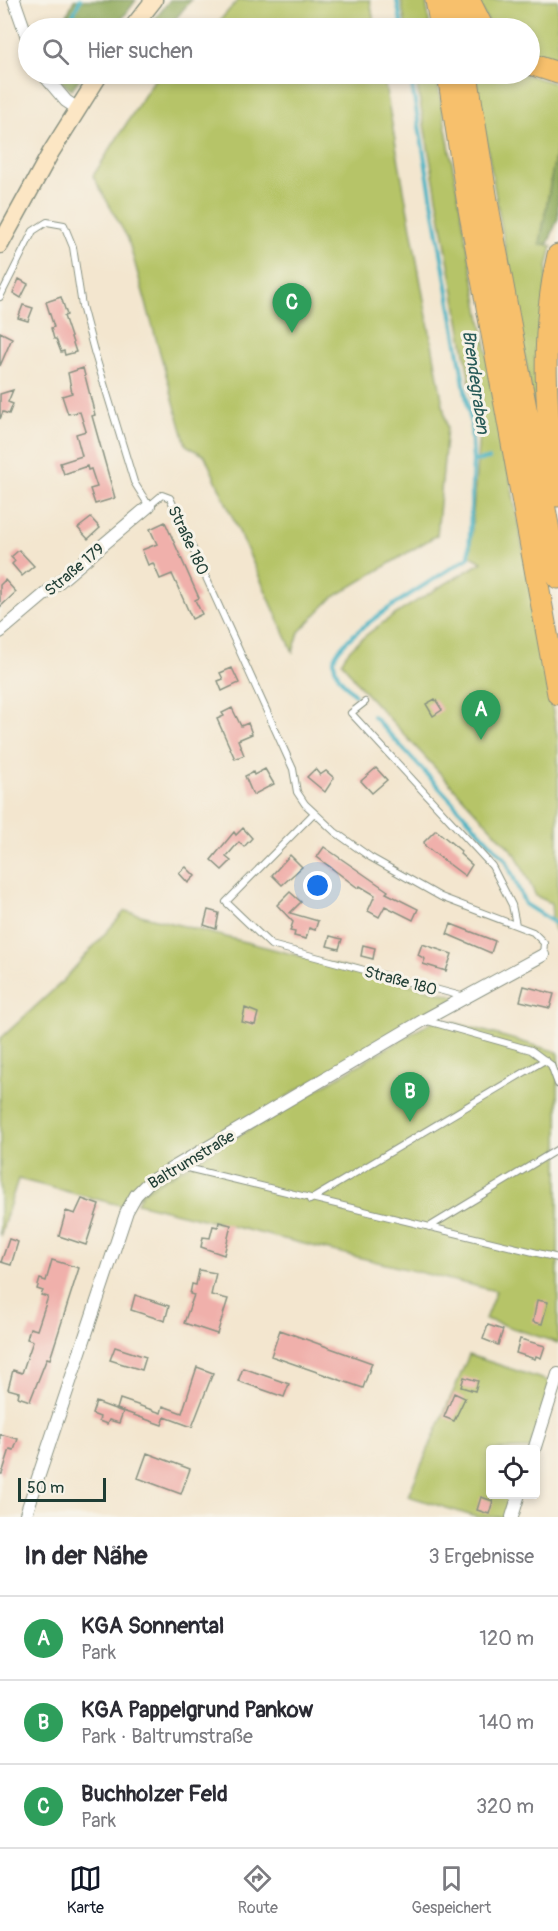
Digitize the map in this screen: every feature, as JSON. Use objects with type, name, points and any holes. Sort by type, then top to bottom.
[{"type":"highway","points":[[436,0],[439,18]]},
{"type":"highway","points":[[457,0],[460,18]]},
{"type":"highway","points":[[469,0],[478,18]]},
{"type":"highway","points":[[540,67],[558,73]]},
{"type":"highway","points":[[450,84],[467,198],[558,694]]},
{"type":"highway","points":[[469,84],[558,578]]},
{"type":"highway","points":[[558,255],[550,292],[544,380],[558,506]]},
{"type":"main road","points":[[140,18],[154,0]]},
{"type":"main road","points":[[0,245],[94,84]]},
{"type":"street","points":[[14,0],[20,18]]},
{"type":"street","points":[[51,84],[60,95],[78,109]]},
{"type":"street","name":"Straße 179","points":[[0,632],[149,506]]},
{"type":"street","name":"Baltrumstraße","points":[[25,1517],[127,1210],[136,1195],[149,1182],[424,1020],[543,955]]},
{"type":"street","points":[[535,1445],[558,1374]]},
{"type":"street","points":[[512,1517],[517,1499]]},
{"type":"lane","name":"Straße 180","points":[[0,297],[33,231],[41,224],[64,225],[69,233],[88,328],[134,482],[149,506],[162,495],[170,498],[293,770],[297,792],[314,813],[370,857],[402,877],[482,914],[516,925],[541,937],[545,949],[543,955]]},
{"type":"lane","points":[[365,702],[351,713],[492,866],[512,905],[516,925]]},
{"type":"lane","name":"Straße 180","points":[[314,813],[226,902],[271,945],[468,998]]},
{"type":"lane","points":[[424,1020],[531,1050],[545,1059],[556,1073],[558,1084]]},
{"type":"lane","points":[[310,1200],[545,1059]]},
{"type":"lane","points":[[429,1227],[558,1149]]},
{"type":"lane","points":[[178,1166],[310,1200],[558,1258]]},
{"type":"green space","points":[[74,0],[136,0],[122,18],[66,18]]},
{"type":"green space","points":[[170,0],[191,0],[176,18],[156,18]]},
{"type":"green space","points":[[238,0],[370,0],[373,18],[222,18]]},
{"type":"green space","points":[[401,0],[426,0],[429,18],[404,18]]},
{"type":"green space","points":[[475,0],[558,0],[558,67],[540,62],[540,18],[486,18]]},
{"type":"green space","points":[[540,79],[558,84],[558,139],[540,243],[552,246],[547,268],[538,432],[476,84],[540,84]]},
{"type":"green space","points":[[64,84],[76,84],[71,90]]},
{"type":"green space","points":[[152,84],[385,84],[447,427],[437,535],[332,598],[299,632],[293,652],[205,456],[186,445],[128,239],[93,176]]},
{"type":"green space","points":[[417,84],[438,84],[558,740],[558,934],[553,928],[551,903],[536,896],[516,855],[362,689],[342,662],[349,651],[382,623],[482,562],[470,555],[479,432]]},
{"type":"green space","points":[[558,139],[558,218],[548,244],[540,244]]},
{"type":"green space","points":[[125,911],[459,997],[296,1091],[123,1206],[18,1179],[0,1236],[0,1039],[61,983]]},
{"type":"green space","points":[[438,1018],[558,1052],[558,1343],[485,1319],[496,1291],[137,1203],[143,1192]]},
{"type":"green space","points":[[469,1355],[551,1382],[531,1445],[486,1445],[486,1499],[514,1499],[508,1517],[476,1517],[408,1496]]},
{"type":"building","points":[[19,279],[28,284],[21,298],[13,293]]},
{"type":"building","points":[[61,297],[67,315],[64,316],[76,352],[65,355],[54,339],[51,328],[54,327],[46,302]]},
{"type":"building","points":[[23,305],[33,308],[28,321],[18,318]]},
{"type":"building","points":[[0,332],[12,338],[0,366]]},
{"type":"building","points":[[83,368],[95,415],[92,416],[115,498],[95,504],[90,489],[97,487],[91,469],[88,470],[87,466],[64,474],[60,463],[82,456],[76,434],[86,431],[80,412],[68,414],[62,396],[72,393],[68,373]]},
{"type":"building","points":[[13,390],[8,402],[13,404],[9,414],[3,412],[0,419],[0,394]]},
{"type":"building","points":[[91,518],[100,528],[88,539],[78,528]]},
{"type":"building","points":[[165,522],[199,598],[195,600],[202,614],[192,619],[172,574],[160,579],[153,563],[148,565],[142,550],[157,544],[150,529]]},
{"type":"building","points":[[19,550],[34,566],[22,576],[12,564],[15,561],[11,557]]},
{"type":"building","points":[[5,580],[16,592],[0,607],[0,585]]},
{"type":"building","points":[[232,668],[239,683],[222,691],[218,681],[223,679],[220,673]]},
{"type":"building","points":[[435,699],[442,710],[433,716],[426,704]]},
{"type":"building","points":[[232,708],[241,726],[248,723],[252,734],[238,740],[244,755],[235,759],[217,719],[224,716],[222,713]]},
{"type":"building","points":[[376,768],[387,780],[372,793],[361,781]]},
{"type":"building","points":[[265,769],[274,784],[253,795],[245,776],[253,772],[254,775]]},
{"type":"building","points":[[315,769],[320,775],[326,771],[334,778],[325,792],[307,777]]},
{"type":"building","points":[[243,828],[252,838],[244,847],[239,842],[226,857],[231,861],[222,870],[211,860],[234,832],[236,835]]},
{"type":"building","points":[[436,830],[461,851],[460,854],[472,865],[465,876],[425,846],[424,842]]},
{"type":"building","points":[[324,847],[388,891],[386,893],[418,909],[413,920],[385,906],[379,917],[368,911],[375,895],[360,886],[358,888],[317,857]]},
{"type":"building","points":[[290,855],[302,867],[282,885],[272,875]]},
{"type":"building","points":[[186,867],[195,876],[188,883],[179,873]]},
{"type":"building","points":[[290,892],[301,902],[290,913],[318,921],[315,930],[309,928],[306,939],[294,936],[295,932],[290,931],[293,922],[277,905]]},
{"type":"building","points":[[208,910],[219,913],[216,929],[204,925]]},
{"type":"building","points":[[451,924],[495,941],[491,953],[447,934]]},
{"type":"building","points":[[330,936],[342,939],[339,949],[327,946]]},
{"type":"building","points":[[422,944],[452,954],[446,971],[423,964],[425,959],[418,955]]},
{"type":"building","points":[[363,945],[375,948],[373,959],[361,956]]},
{"type":"building","points":[[524,986],[554,994],[550,1008],[520,1001]]},
{"type":"building","points":[[245,1008],[258,1013],[255,1025],[242,1022]]},
{"type":"building","points":[[82,1199],[99,1205],[86,1245],[59,1236],[66,1211],[75,1214]]},
{"type":"building","points":[[219,1222],[231,1225],[224,1255],[201,1247],[203,1237],[210,1238],[213,1226],[218,1227]]},
{"type":"building","points":[[9,1239],[18,1242],[11,1265],[1,1262]]},
{"type":"building","points":[[52,1260],[79,1268],[50,1359],[47,1358],[30,1401],[18,1397],[19,1392],[8,1389],[13,1370],[22,1373],[33,1341],[27,1339],[30,1328],[37,1330],[48,1297],[41,1295],[43,1291],[37,1289],[40,1279],[46,1281]]},
{"type":"building","points":[[199,1270],[216,1273],[211,1295],[228,1299],[217,1334],[184,1323],[194,1295],[190,1294],[192,1284],[196,1285]]},
{"type":"building","points":[[135,1295],[169,1306],[165,1321],[131,1310]]},
{"type":"building","points":[[537,1300],[548,1302],[542,1324],[533,1322]]},
{"type":"building","points":[[488,1325],[503,1330],[498,1345],[483,1339]]},
{"type":"building","points":[[280,1330],[372,1363],[363,1388],[271,1356]]},
{"type":"building","points":[[520,1339],[545,1346],[541,1358],[536,1356],[535,1359],[516,1353]]},
{"type":"building","points":[[115,1347],[146,1357],[142,1370],[110,1360]]},
{"type":"building","points":[[197,1367],[213,1373],[192,1427],[165,1417],[162,1425],[117,1409],[120,1399],[161,1413],[163,1406],[182,1413]]},
{"type":"building","points":[[243,1368],[289,1384],[284,1397],[238,1381]]},
{"type":"building","points":[[464,1377],[478,1381],[475,1391],[461,1387]]},
{"type":"building","points":[[454,1393],[465,1398],[454,1421],[444,1417]]},
{"type":"building","points":[[96,1402],[123,1412],[119,1423],[109,1420],[107,1424],[99,1421],[100,1417],[92,1414]]},
{"type":"building","points":[[0,1434],[18,1439],[14,1450],[10,1449],[2,1474],[0,1474]]},
{"type":"building","points":[[147,1453],[190,1469],[181,1494],[138,1478]]},
{"type":"building","points":[[481,1497],[493,1501],[489,1514],[477,1510]]},
{"type":"waterway","points":[[72,18],[80,0]]},
{"type":"waterway","name":"Brendegraben","points":[[397,0],[400,18]]},
{"type":"waterway","name":"Brendegraben","points":[[355,695],[341,679],[334,665],[339,649],[371,621],[469,557],[473,461],[471,424],[412,84]]},
{"type":"waterway","points":[[473,461],[489,459]]},
{"type":"waterway","name":"Brendegraben","points":[[373,716],[506,860],[525,904],[558,925]]},
{"type":"place","name":"Buchholzer Feld","points":[[292,333]]},
{"type":"place","name":"KGA Sonnental","points":[[481,740]]},
{"type":"place","name":"KGA Pappelgrund Pankow","points":[[410,1122]]}]
